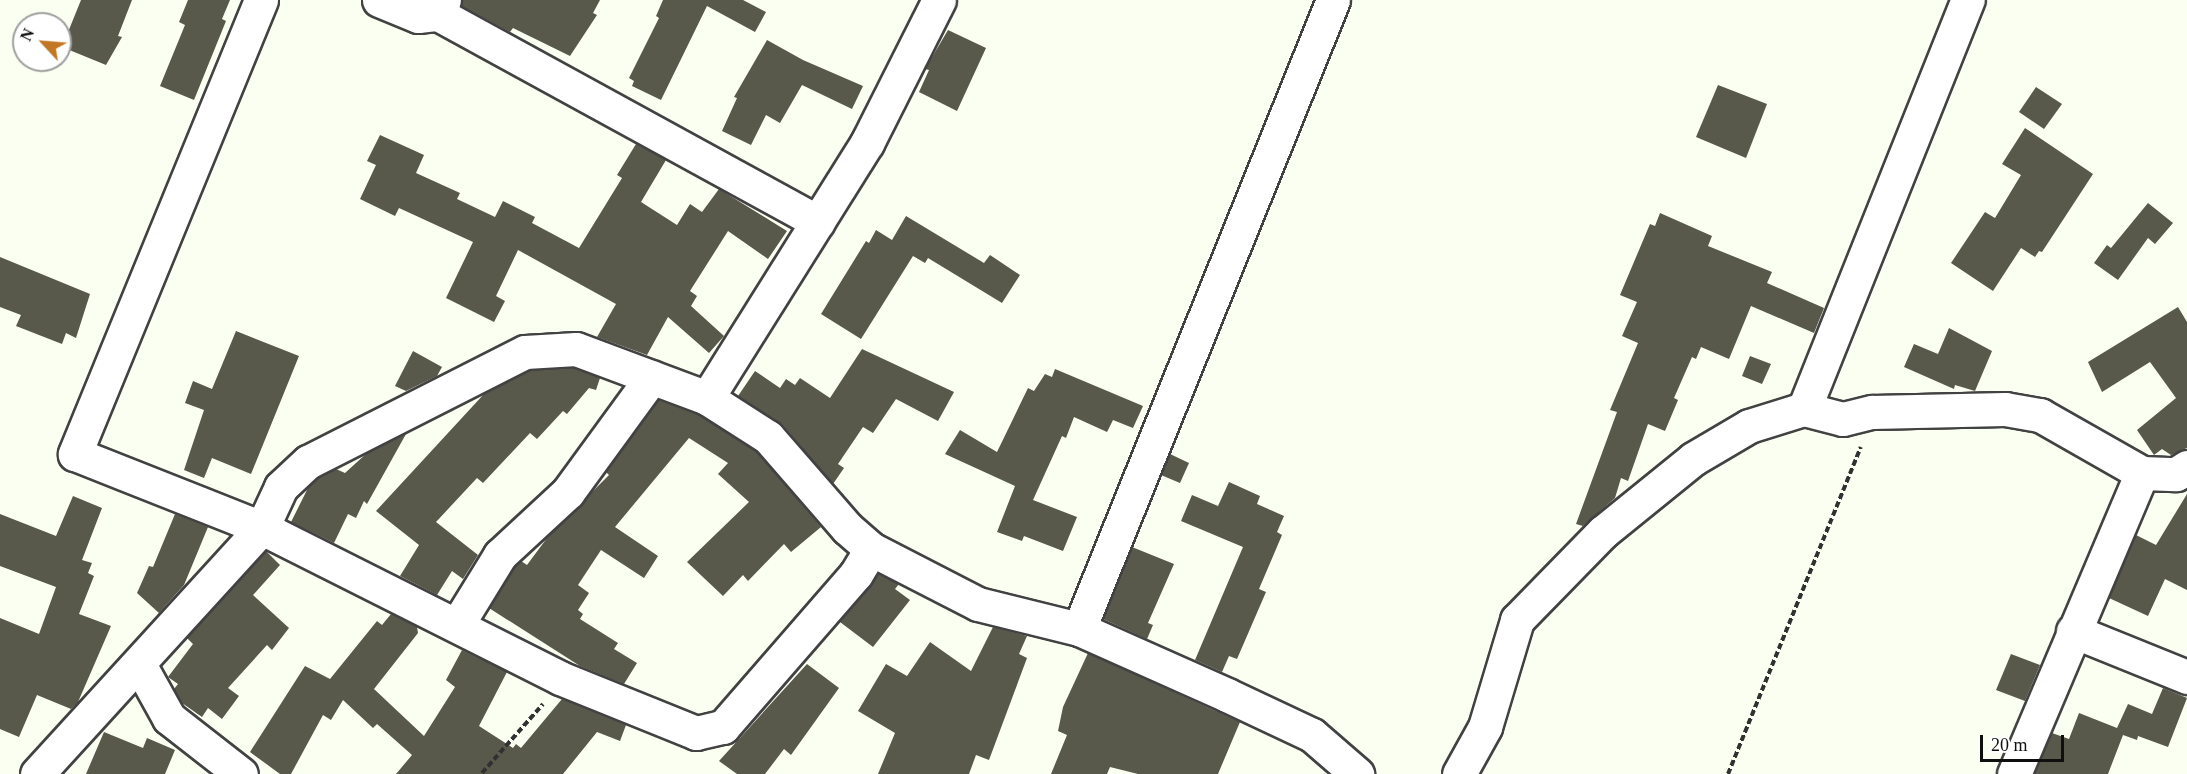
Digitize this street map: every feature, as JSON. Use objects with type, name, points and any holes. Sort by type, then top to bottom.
[{"type":"street","points":[[261,0],[75,454],[262,528],[561,678],[696,733],[723,728],[856,574],[871,549]]},
{"type":"street","points":[[378,0],[418,16],[441,7],[818,222]]},
{"type":"street","points":[[706,398],[867,143],[939,0]]},
{"type":"street","points":[[1080,629],[1333,0]]},
{"type":"street","points":[[1804,409],[1968,0]]},
{"type":"street","points":[[37,774],[262,528],[280,487],[308,462],[525,352],[576,349],[706,398],[768,437],[847,528],[871,549],[978,604],[1080,629],[1312,735],[1357,774]]},
{"type":"street","points":[[457,625],[500,555],[568,492],[652,376]]},
{"type":"street","points":[[1459,774],[1485,727],[1516,620],[1603,532],[1693,459],[1749,426],[1804,409],[1843,420],[1872,412],[2005,409],[2040,415],[2142,473],[2176,474],[2187,467]]},
{"type":"street","points":[[2014,774],[2142,473]]},
{"type":"street","points":[[2073,631],[2187,677]]},
{"type":"street","points":[[139,664],[169,718],[241,774]]},
{"type":"path","points":[[1728,774],[1872,412]]},
{"type":"path","points":[[482,773],[551,695],[561,678]]},
{"type":"building","points":[[81,0],[132,0],[118,36],[122,37],[106,65],[72,51],[72,22]]},
{"type":"building","points":[[188,0],[230,0],[222,19],[226,21],[194,100],[160,86],[185,25],[179,22]]},
{"type":"building","points":[[462,0],[600,0],[593,13],[597,15],[570,56],[513,28],[510,32],[462,6]]},
{"type":"building","points":[[663,0],[743,0],[766,12],[755,32],[707,6],[661,100],[632,86],[634,81],[629,78],[659,18],[656,16]]},
{"type":"building","points":[[948,30],[986,48],[957,111],[919,92],[929,70],[925,69]]},
{"type":"building","points":[[767,40],[803,60],[863,86],[852,109],[802,85],[780,123],[766,115],[751,145],[722,131],[737,98],[734,97]]},
{"type":"building","points":[[1718,85],[1767,104],[1746,158],[1696,137]]},
{"type":"building","points":[[2036,87],[2062,104],[2044,129],[2019,112]]},
{"type":"building","points":[[2025,128],[2093,174],[2042,252],[2039,251],[2035,257],[2021,248],[1993,291],[1951,263],[1985,212],[1995,218],[2021,175],[2002,164]]},
{"type":"building","points":[[380,135],[424,155],[416,173],[460,193],[457,199],[495,217],[503,201],[535,217],[532,223],[579,248],[622,178],[617,175],[636,144],[666,160],[641,202],[677,225],[690,204],[702,212],[719,189],[787,231],[768,259],[728,231],[690,291],[697,296],[691,306],[724,336],[709,353],[668,317],[647,355],[597,337],[616,304],[518,250],[496,296],[505,301],[494,322],[446,298],[473,242],[399,208],[395,216],[360,199],[376,165],[367,161]]},
{"type":"building","points":[[2148,203],[2173,223],[2155,244],[2148,238],[2118,280],[2094,263],[2107,245],[2111,248]]},
{"type":"building","points":[[1660,213],[1712,236],[1708,246],[1772,272],[1767,283],[1824,308],[1814,333],[1751,306],[1729,359],[1701,347],[1696,359],[1692,357],[1674,398],[1678,400],[1665,431],[1648,424],[1628,481],[1621,478],[1615,498],[1583,526],[1576,524],[1617,412],[1610,410],[1638,343],[1622,336],[1637,302],[1620,295],[1650,224],[1655,226]]},
{"type":"building","points":[[906,216],[984,263],[990,255],[1020,275],[1002,303],[928,258],[925,263],[913,256],[861,339],[821,314],[866,241],[869,243],[876,230],[892,240]]},
{"type":"building","points":[[0,257],[90,294],[76,338],[66,333],[62,344],[16,326],[21,315],[0,307]]},
{"type":"building","points":[[2178,307],[2187,322],[2187,448],[2171,455],[2162,449],[2154,455],[2137,430],[2176,398],[2150,362],[2102,392],[2088,362]]},
{"type":"building","points":[[1949,328],[1992,351],[1975,391],[1955,385],[1954,389],[1904,367],[1914,344],[1938,354]]},
{"type":"building","points":[[236,331],[299,356],[251,474],[212,458],[204,478],[184,470],[204,410],[185,403],[193,381],[212,389]]},
{"type":"building","points":[[862,349],[954,392],[938,421],[896,399],[873,433],[863,427],[838,464],[844,468],[833,484],[782,424],[738,396],[755,371],[780,388],[786,379],[795,385],[800,378],[830,398]]},
{"type":"building","points":[[413,351],[442,367],[437,376],[406,391],[395,386]]},
{"type":"building","points":[[1750,356],[1771,364],[1762,384],[1742,376]]},
{"type":"building","points":[[573,368],[600,378],[596,390],[589,388],[567,414],[563,411],[537,439],[530,433],[483,483],[477,478],[436,522],[478,555],[463,579],[452,571],[437,595],[400,576],[419,545],[376,511],[484,394],[530,370]]},
{"type":"building","points":[[1055,369],[1143,406],[1133,428],[1113,420],[1107,432],[1074,417],[1066,438],[1062,436],[1033,500],[1077,517],[1063,551],[1024,536],[1022,541],[997,532],[1015,486],[945,454],[960,430],[997,452],[1028,388],[1034,391],[1045,374],[1052,377]]},
{"type":"building","points":[[658,400],[699,415],[756,451],[821,527],[791,552],[784,544],[748,581],[743,575],[723,596],[687,562],[749,502],[718,474],[728,463],[689,438],[615,527],[658,556],[644,578],[601,550],[578,585],[589,593],[578,610],[583,614],[580,619],[618,643],[614,649],[637,663],[624,684],[580,666],[489,608],[515,567],[521,561],[527,565],[550,534],[609,475],[606,472]]},
{"type":"building","points":[[406,434],[367,504],[364,501],[356,518],[348,514],[334,543],[291,522],[309,486],[319,478],[336,469],[345,473],[367,453]]},
{"type":"building","points":[[1170,454],[1189,463],[1180,483],[1161,475]]},
{"type":"building","points":[[1229,482],[1260,496],[1257,504],[1284,516],[1277,532],[1282,535],[1259,589],[1266,592],[1237,659],[1229,656],[1222,672],[1195,660],[1243,547],[1181,521],[1192,495],[1218,506]]},
{"type":"building","points":[[2187,494],[2187,590],[2165,579],[2148,616],[2109,598],[2136,535],[2156,545]]},
{"type":"building","points":[[73,496],[102,508],[82,560],[92,563],[88,573],[94,576],[79,614],[111,626],[78,702],[71,709],[37,695],[19,737],[0,729],[0,618],[39,634],[56,587],[0,566],[0,514],[56,536]]},
{"type":"building","points":[[175,514],[208,527],[184,585],[159,613],[137,593],[149,566],[153,567]]},
{"type":"building","points":[[1132,547],[1174,564],[1148,623],[1153,625],[1147,639],[1103,619]]},
{"type":"building","points":[[266,551],[280,565],[253,595],[289,628],[272,650],[267,645],[228,688],[239,696],[222,719],[208,708],[202,717],[182,703],[174,689],[178,684],[168,677],[193,644],[187,638]]},
{"type":"building","points":[[878,574],[899,584],[895,589],[910,600],[873,647],[840,622]]},
{"type":"building","points":[[391,614],[417,627],[418,633],[374,689],[424,736],[455,687],[446,680],[462,650],[507,672],[479,726],[513,748],[516,744],[521,748],[562,699],[626,725],[620,741],[597,732],[563,774],[396,774],[412,755],[377,724],[373,728],[343,700],[331,720],[323,715],[291,774],[280,774],[250,752],[305,666],[330,679],[377,621],[382,625]]},
{"type":"building","points":[[993,627],[1027,636],[1019,654],[1027,658],[989,760],[976,755],[969,774],[878,774],[895,733],[858,711],[886,664],[907,676],[930,642],[971,671]]},
{"type":"building","points":[[1088,653],[1240,722],[1218,774],[1138,774],[1110,767],[1107,774],[1051,774],[1067,735],[1058,731],[1063,707]]},
{"type":"building","points":[[2011,654],[2040,665],[2025,701],[1996,690]]},
{"type":"building","points":[[807,664],[839,688],[791,755],[784,749],[765,774],[737,774],[719,761]]},
{"type":"building","points":[[2163,688],[2187,698],[2168,747],[2138,736],[2137,740],[2123,735],[2108,774],[2034,774],[2052,733],[2069,739],[2079,713],[2117,728],[2128,704],[2152,714]]},
{"type":"building","points":[[104,732],[143,748],[147,738],[175,750],[165,774],[86,774]]}]
